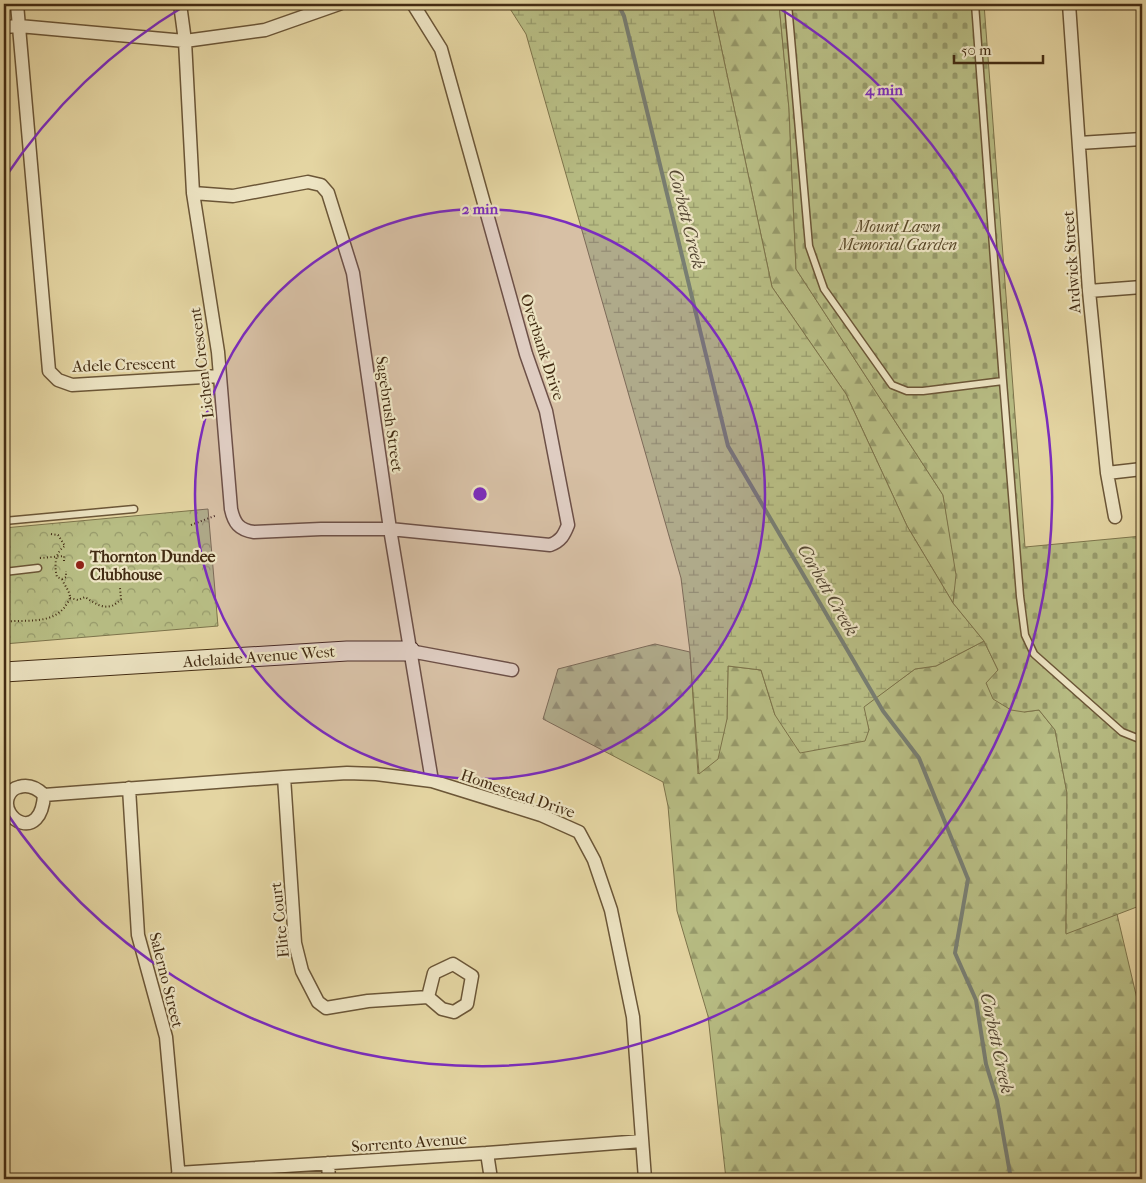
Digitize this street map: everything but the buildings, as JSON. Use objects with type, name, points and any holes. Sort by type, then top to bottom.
[{"type":"street","points":[[17,4],[19,26]]},
{"type":"street","name":"Lichen Crescent","points":[[180,4],[185,42],[193,193],[218,352],[233,519],[244,530],[254,532],[321,529],[390,529]]},
{"type":"street","points":[[4,27],[19,26],[185,42],[265,30],[339,4]]},
{"type":"street","name":"Overbank Drive","points":[[390,529],[550,545],[559,542],[568,525],[546,411],[526,354],[441,48],[413,4]]},
{"type":"street","name":"Ardwick Street","points":[[1069,4],[1089,291],[1107,473],[1115,517]]},
{"type":"street","name":"Adele Crescent","points":[[19,26],[49,371],[58,380],[72,385],[220,376]]},
{"type":"street","points":[[1079,143],[1142,139]]},
{"type":"street","name":"Sagebrush Street","points":[[193,193],[233,196],[308,182],[320,185],[328,192],[353,273],[390,529],[432,781]]},
{"type":"street","points":[[1089,291],[1142,287]]},
{"type":"street","points":[[1107,473],[1142,469]]},
{"type":"street","name":"Adelaide Avenue West","points":[[4,672],[347,651],[410,651],[512,670]]},
{"type":"street","name":"Homestead Drive","points":[[44,795],[284,777],[376,774],[432,781],[541,815],[579,832],[594,860],[611,910],[633,1017],[646,1179]]},
{"type":"street","name":"Elite Court","points":[[284,777],[295,943],[302,971],[318,1002],[326,1008],[368,1000],[428,998]]},
{"type":"street","name":"Salerno Street","points":[[129,788],[138,934],[166,1037],[178,1176]]},
{"type":"street","name":"Sorrento Avenue","points":[[178,1176],[328,1163],[642,1141]]},
{"type":"street","points":[[488,1153],[490,1179]]},
{"type":"street","points":[[328,1163],[329,1179]]},
{"type":"lane","points":[[788,4],[809,246],[824,289],[892,385],[907,391],[923,391],[1003,381]]},
{"type":"lane","points":[[976,4],[1003,381],[1020,596],[1025,635],[1034,654],[1122,732],[1142,740]]},
{"type":"lane","points":[[4,522],[134,509]]},
{"type":"lane","points":[[4,572],[38,568]]},
{"type":"path","points":[[191,525],[217,515]]},
{"type":"path","points":[[4,622],[52,618],[65,607],[70,598],[62,579],[57,577],[56,574],[55,563],[57,556],[59,550],[65,546],[58,535],[51,534]]},
{"type":"path","points":[[38,559],[64,556],[64,560]]},
{"type":"path","points":[[62,579],[66,577],[66,570]]},
{"type":"path","points":[[70,598],[78,600],[85,597],[98,606],[110,607],[121,600],[120,588]]},
{"type":"green space","points":[[507,4],[712,4],[772,287],[846,394],[907,526],[953,603],[984,641],[936,666],[915,669],[864,707],[869,730],[865,741],[800,753],[775,715],[761,670],[728,666],[727,719],[718,759],[699,774],[690,652],[681,578],[526,34]]},
{"type":"green space","points":[[712,4],[779,4],[789,109],[796,269],[943,495],[957,575],[953,603],[907,526],[846,394],[772,287]]},
{"type":"green space","name":"Mount Lawn Memorial Garden","points":[[779,4],[984,4],[1025,547],[1142,536],[1142,905],[1066,934],[1067,793],[1055,730],[1039,710],[1024,712],[1011,710],[993,699],[986,683],[998,670],[984,641],[953,603],[956,575],[943,495],[796,269],[789,109]]},
{"type":"green space","points":[[208,509],[218,626],[4,644],[4,528]]},
{"type":"green space","points":[[984,641],[998,670],[1024,712],[1039,710],[1055,730],[1067,793],[1066,933],[1117,914],[1142,1020],[1142,1179],[726,1179],[708,1016],[677,911],[668,806],[663,782],[543,719],[558,669],[655,644],[690,652],[698,774],[727,719],[728,666],[761,670],[775,715],[869,730],[863,707],[915,669],[936,666]]},
{"type":"waterway","name":"Corbett Creek","points":[[618,4],[624,16],[728,446],[883,711],[919,758],[968,879],[955,953],[976,1000],[986,1064],[997,1100],[1011,1179]]},
{"type":"place","name":"Thornton Dundee Clubhouse","points":[[80,565]]}]
